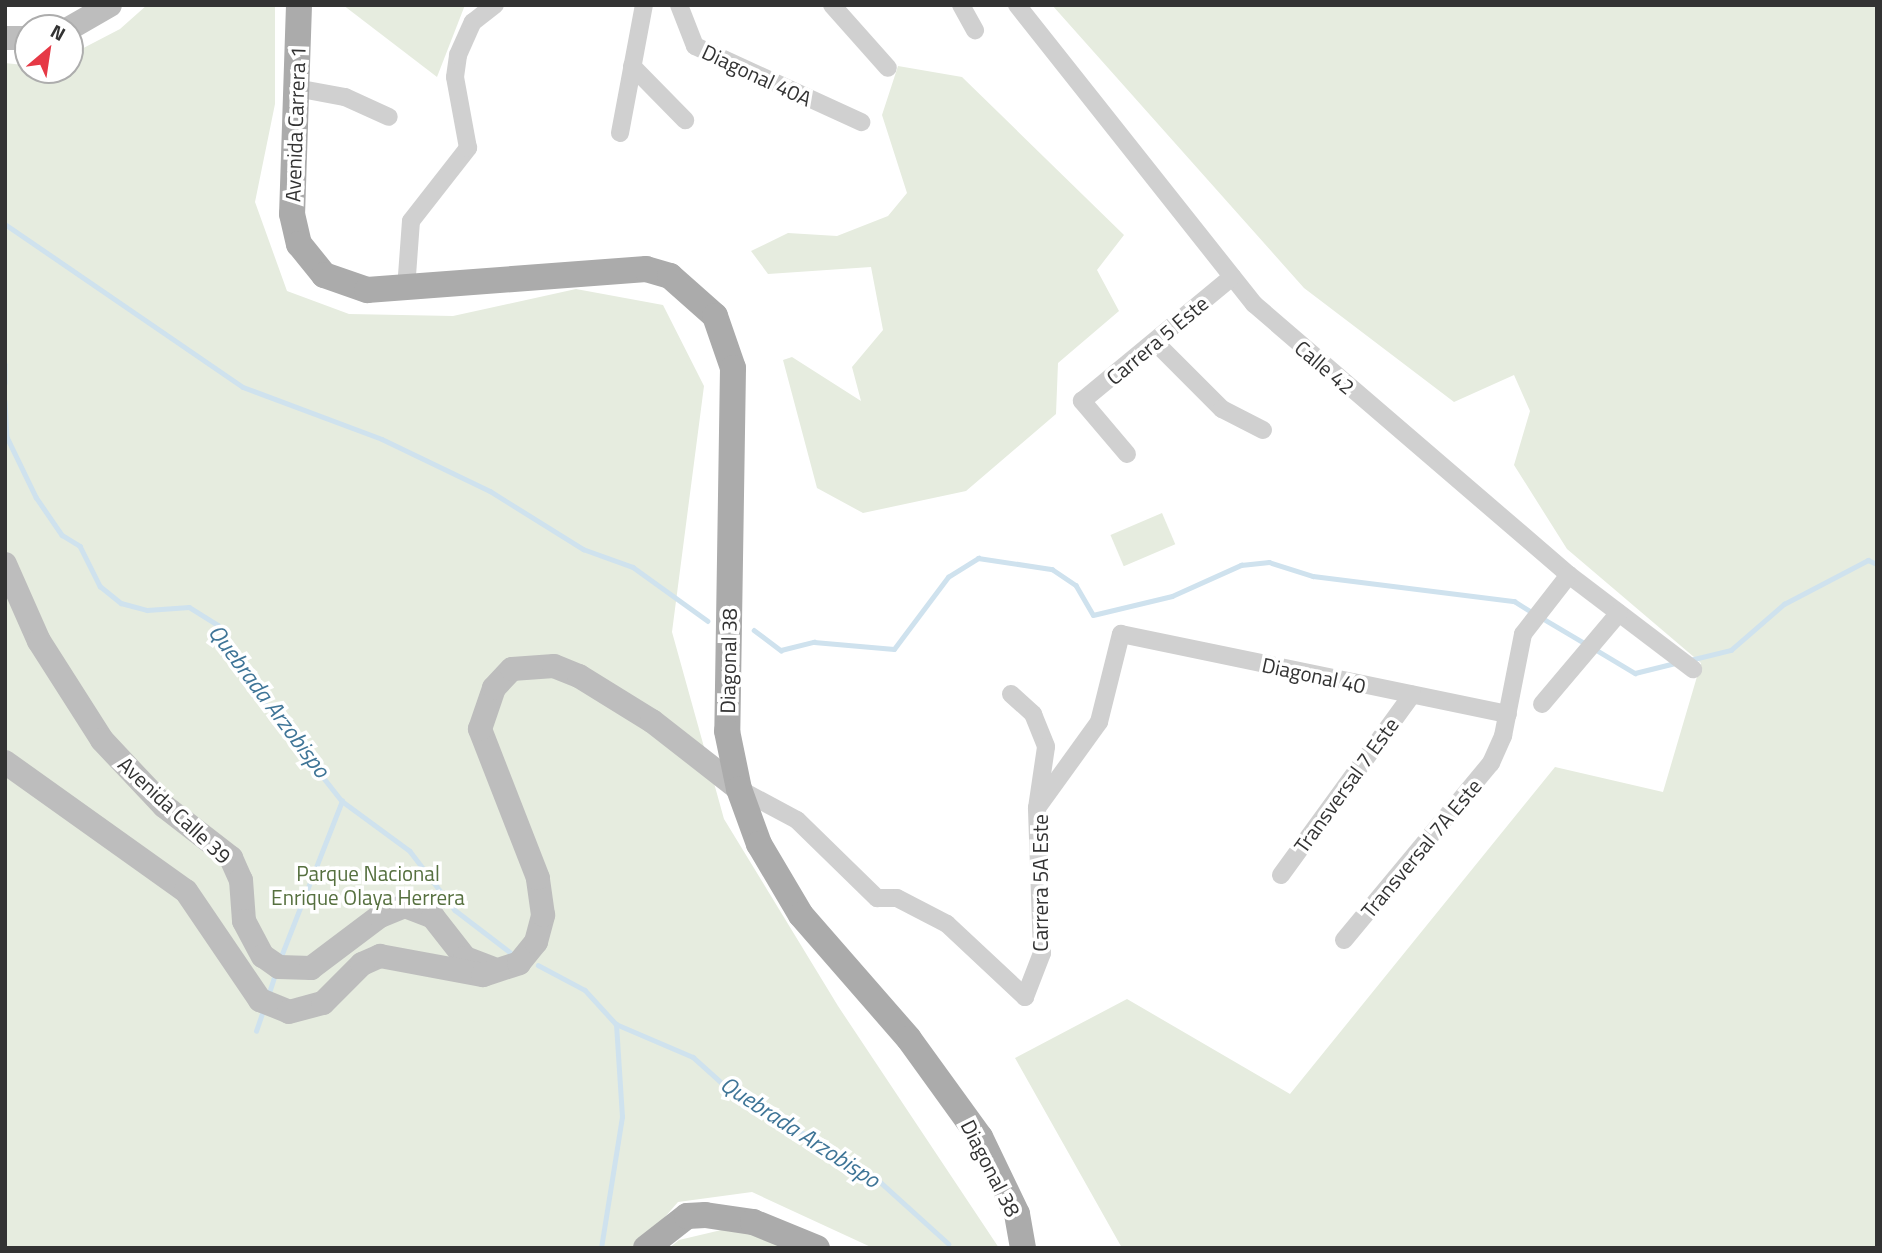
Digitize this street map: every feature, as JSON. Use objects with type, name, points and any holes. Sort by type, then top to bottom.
[{"type":"main road","name":"Avenida Carrera 1","points":[[299,5],[292,214],[299,244],[324,275],[344,285],[406,289]]},
{"type":"main road","name":"Diagonal 38","points":[[406,289],[646,270],[670,276],[715,316],[726,337],[734,378],[727,731],[739,789],[763,852],[800,915],[909,1039],[980,1137],[1017,1214],[1023,1248]]},
{"type":"main road","points":[[646,1248],[687,1216],[705,1215],[763,1225],[817,1248]]},
{"type":"street","points":[[84,20],[110,5]]},
{"type":"street","points":[[406,289],[411,221],[468,148],[455,77],[458,55],[473,22],[495,5]]},
{"type":"street","points":[[620,133],[644,5]]},
{"type":"street","name":"Diagonal 40A","points":[[679,5],[695,47],[861,122]]},
{"type":"street","points":[[832,5],[888,68]]},
{"type":"street","points":[[961,5],[975,30]]},
{"type":"street","name":"Calle 42","points":[[1017,5],[1232,277],[1272,321],[1569,575],[1693,669]]},
{"type":"street","points":[[632,66],[685,120]]},
{"type":"street","points":[[296,88],[345,97],[389,117]]},
{"type":"street","name":"Carrera 5 Este","points":[[1127,454],[1082,401],[1157,344],[1232,277]]},
{"type":"street","points":[[1157,344],[1222,409],[1263,430]]},
{"type":"street","name":"Avenida Calle 39","points":[[5,564],[39,641],[102,740],[164,806],[231,858],[241,880],[244,921],[263,956],[279,967],[311,968],[380,916],[405,906],[433,917],[465,958],[506,970]]},
{"type":"street","name":"Transversal 7A Este","points":[[1344,940],[1462,805],[1491,763],[1508,714],[1524,634],[1569,575]]},
{"type":"street","points":[[1542,705],[1619,613]]},
{"type":"street","name":"Carrera 5A Este","points":[[739,789],[797,820],[877,898],[897,898],[947,924],[1025,997],[1042,953],[1037,808],[1099,722],[1121,634]]},
{"type":"street","name":"Diagonal 40","points":[[1121,634],[1508,714]]},
{"type":"street","points":[[5,762],[186,891],[266,1004],[313,1009],[362,964],[380,956],[402,955],[472,975],[506,970],[536,942],[543,915],[538,878],[480,729],[494,688],[512,669],[531,663],[579,676],[652,721],[739,789]]},
{"type":"street","points":[[1011,694],[1033,714],[1046,747],[1037,808]]},
{"type":"street","name":"Transversal 7 Este","points":[[1281,875],[1412,695]]},
{"type":"green space","name":"Parque Nacional Enrique Olaya Herrera","points":[[147,5],[275,5],[275,104],[255,202],[287,291],[349,314],[453,316],[576,289],[663,305],[704,386],[672,632],[724,819],[838,1006],[999,1248],[873,1248],[752,1192],[678,1202],[638,1248],[5,1248],[5,63],[14,64],[14,84],[84,84],[84,48],[120,29]]},
{"type":"green space","points":[[343,5],[465,5],[437,77]]},
{"type":"green space","points":[[1052,5],[1877,5],[1877,1248],[1122,1248],[1015,1058],[1127,999],[1290,1094],[1555,767],[1663,792],[1701,663],[1567,549],[1514,465],[1530,411],[1514,375],[1454,402],[1304,288]]},
{"type":"green space","points":[[898,66],[962,77],[1124,235],[1097,270],[1119,311],[1058,363],[1056,414],[966,491],[863,513],[817,488],[783,360],[792,357],[861,401],[852,367],[883,330],[871,267],[768,274],[751,251],[788,233],[837,236],[888,216],[907,193],[882,115]]},
{"type":"green space","points":[[1162,513],[1175,544],[1124,566],[1110,535]]},
{"type":"green space","points":[[734,1227],[787,1248],[669,1248],[679,1240]]},
{"type":"waterway","points":[[5,224],[243,387],[382,439],[490,491],[583,549],[633,567],[708,621]]},
{"type":"waterway","name":"Quebrada Arzobispo","points":[[5,364],[5,383]]},
{"type":"waterway","name":"Quebrada Arzobispo","points":[[5,401],[7,437],[36,497],[62,535],[80,546],[100,586],[121,603],[147,610],[189,607],[218,625],[263,701],[342,801],[410,851],[455,910],[510,952]]},
{"type":"waterway","points":[[754,630],[781,650],[814,642],[894,649],[948,577],[978,558],[1052,569],[1076,585],[1093,615],[1172,596],[1241,565],[1269,562],[1313,576],[1514,601],[1535,614]]},
{"type":"waterway","points":[[1690,660],[1731,650],[1784,604],[1868,560],[1877,564]]},
{"type":"waterway","points":[[1542,618],[1586,644]]},
{"type":"waterway","points":[[1593,648],[1635,673],[1675,663]]},
{"type":"waterway","points":[[280,959],[342,801]]},
{"type":"waterway","name":"Quebrada Arzobispo","points":[[538,965],[585,990],[616,1024],[693,1057],[731,1091],[867,1170],[949,1244]]},
{"type":"waterway","points":[[269,993],[275,975]]},
{"type":"waterway","points":[[256,1031],[264,1008]]},
{"type":"waterway","points":[[601,1248],[622,1117],[616,1024]]}]
